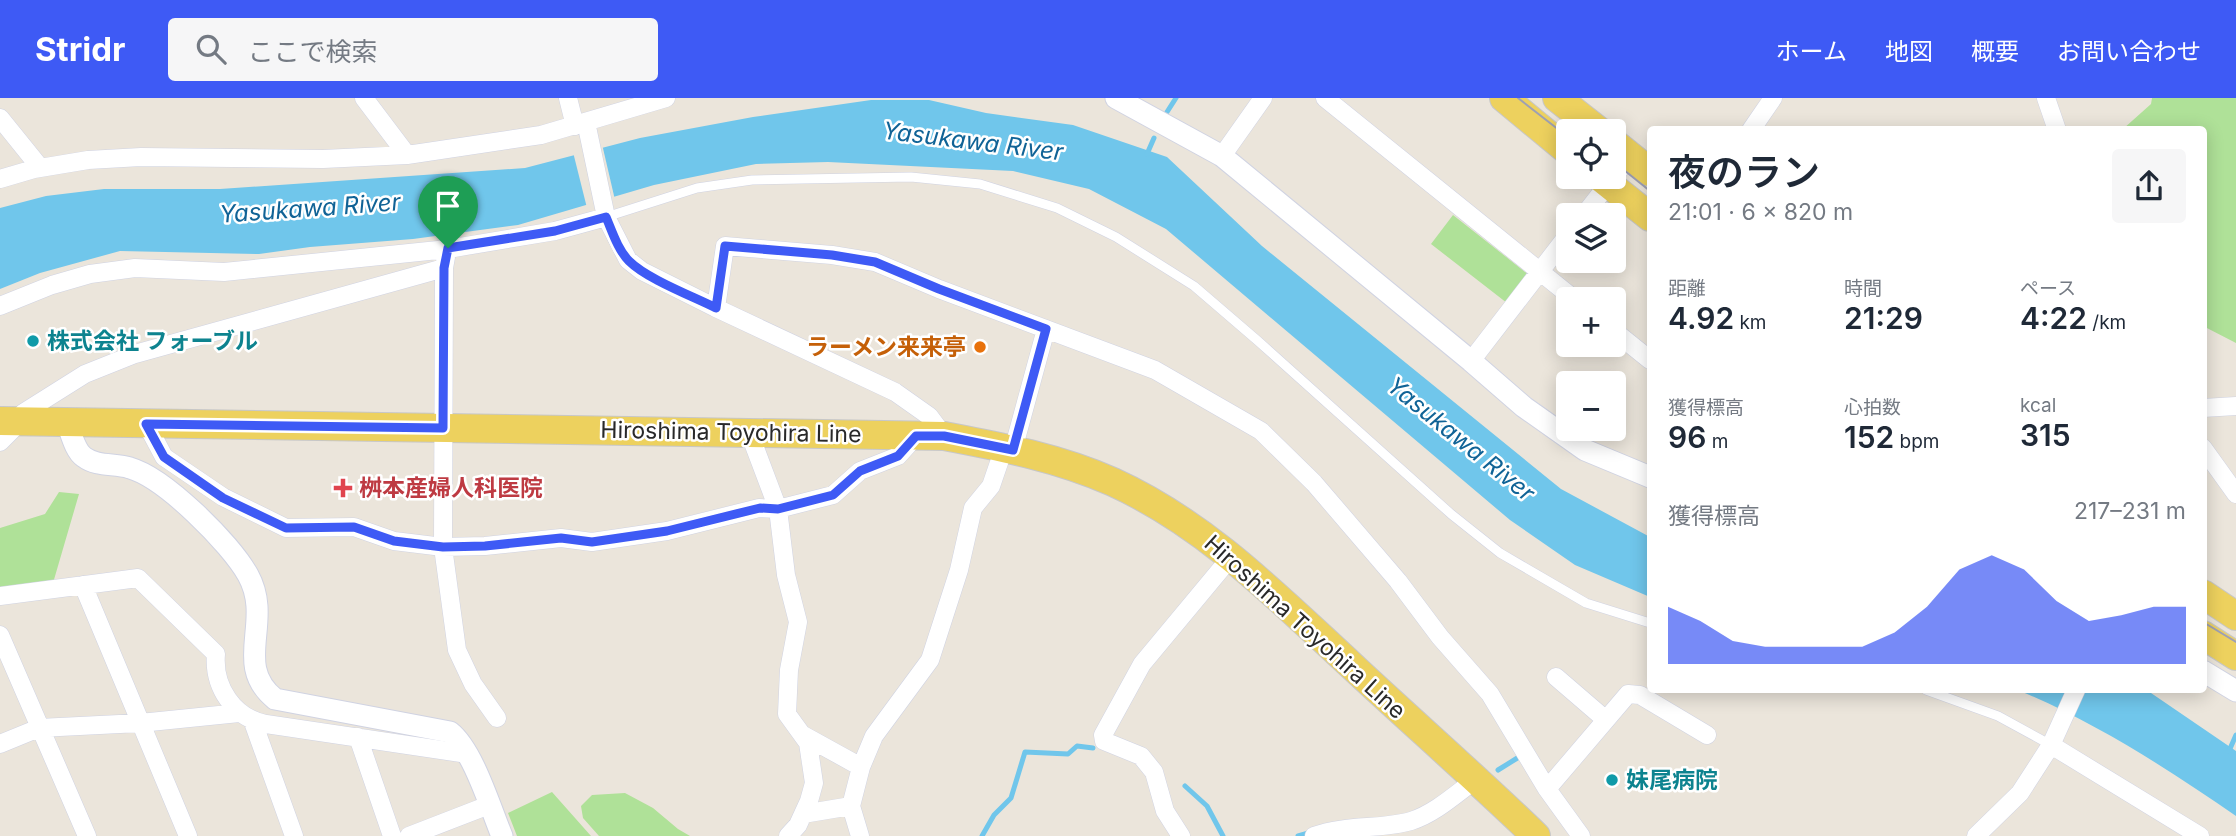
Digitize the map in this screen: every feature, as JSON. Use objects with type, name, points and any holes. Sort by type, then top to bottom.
[{"type":"main road","points":[[1504,98],[1556,141]]},
{"type":"main road","points":[[1557,98],[1584,119]]},
{"type":"main road","points":[[1615,189],[1647,215]]},
{"type":"main road","name":"Hiroshima Toyohira Line","points":[[11,421],[944,436],[1063,463],[1114,483],[1176,516],[1231,556],[1535,836]]},
{"type":"main road","points":[[2207,597],[2236,615]]},
{"type":"main road","points":[[2207,638],[2236,656]]},
{"type":"street","points":[[364,98],[407,155]]},
{"type":"street","points":[[568,98],[583,126],[605,211],[615,238],[628,260],[642,271],[716,308],[895,392],[929,416],[944,436]]},
{"type":"street","points":[[0,179],[34,169],[88,160],[141,157],[323,159],[407,155],[583,126],[666,98]]},
{"type":"street","points":[[1116,98],[1222,156],[1524,407],[1585,450],[1647,476]]},
{"type":"street","points":[[1222,156],[1263,98]]},
{"type":"street","points":[[1325,98],[1559,287]]},
{"type":"street","points":[[1754,126],[1773,98]]},
{"type":"street","points":[[2046,98],[2056,126]]},
{"type":"street","points":[[0,118],[38,165],[34,169]]},
{"type":"street","points":[[0,306],[52,285],[90,274],[168,269],[224,272],[448,248],[555,231],[605,211]]},
{"type":"street","points":[[716,308],[725,246],[832,255],[875,262],[939,289],[1155,370],[1261,431],[1314,483],[1490,694],[1547,789],[1581,836]]},
{"type":"street","points":[[448,248],[444,268],[443,547],[457,650],[473,684],[497,718]]},
{"type":"street","points":[[1471,361],[1556,251]]},
{"type":"street","points":[[0,442],[11,421],[44,398],[85,374],[135,354],[444,268]]},
{"type":"street","points":[[860,836],[851,806],[861,767],[874,736],[930,660],[959,570],[973,508],[991,486],[1009,449],[1046,329]]},
{"type":"street","points":[[1626,341],[1647,358]]},
{"type":"street","points":[[2207,408],[2236,406]]},
{"type":"street","points":[[67,424],[78,451],[84,457],[103,464],[130,467],[144,474],[193,513],[235,555],[257,596],[258,626],[254,666],[264,691],[275,699],[291,703],[450,732],[459,738],[468,754],[502,836]]},
{"type":"street","points":[[146,424],[164,457],[223,498],[286,528],[354,527],[394,541],[443,547],[485,546],[561,538],[592,542],[667,531],[760,508],[778,509],[833,495],[860,471],[898,456],[916,436]]},
{"type":"street","points":[[749,432],[778,509],[786,576],[798,622],[789,670],[787,714],[808,743],[814,783],[798,825],[788,836]]},
{"type":"street","points":[[2207,454],[2236,494]]},
{"type":"street","points":[[1181,836],[1165,811],[1154,772],[1141,756],[1104,741],[1103,735],[1143,664],[1231,556]]},
{"type":"street","points":[[0,596],[138,578],[216,654],[215,665],[219,680],[229,701],[246,718],[293,836]]},
{"type":"street","points":[[83,585],[188,836]]},
{"type":"street","points":[[0,635],[87,836]]},
{"type":"street","points":[[2207,673],[2236,691]]},
{"type":"street","points":[[1556,677],[1606,720]]},
{"type":"street","points":[[1976,836],[2020,793],[2051,745],[2075,693]]},
{"type":"street","points":[[1547,789],[1628,694],[1640,695],[1707,734]]},
{"type":"street","points":[[0,744],[39,728],[246,718],[468,754]]},
{"type":"street","points":[[803,735],[861,767]]},
{"type":"street","points":[[358,737],[392,836]]},
{"type":"street","points":[[2051,745],[2200,836]]},
{"type":"street","points":[[1314,836],[1333,829],[1411,821],[1445,802],[1475,780]]},
{"type":"street","points":[[409,836],[489,805]]},
{"type":"street","points":[[803,814],[851,806]]},
{"type":"lane","points":[[605,211],[697,188],[752,180],[925,178],[980,184],[1057,208],[1116,237],[1194,286],[1451,514],[1500,553],[1586,603],[1647,622]]},
{"type":"lane","points":[[1934,693],[1998,716],[2051,745]]},
{"type":"green space","points":[[2152,98],[2236,98],[2236,343],[2207,328],[2207,126],[2126,126],[2151,104]]},
{"type":"green space","points":[[1453,215],[1529,275],[1507,303],[1431,244]]},
{"type":"green space","points":[[59,492],[79,494],[53,583],[0,595],[0,528],[45,514]]},
{"type":"green space","points":[[552,792],[591,836],[517,836],[508,813]]},
{"type":"green space","points":[[625,793],[653,808],[690,836],[599,836],[583,818],[581,806],[592,795]]},
{"type":"water","name":"Yasukawa River","points":[[871,100],[929,100],[986,113],[1073,125],[1167,157],[1262,246],[1561,489],[1647,535],[1647,596],[1575,565],[1510,520],[1166,229],[1089,189],[1013,171],[828,162],[756,164],[654,185],[518,225],[413,239],[259,254],[120,251],[40,273],[0,289],[0,208],[46,196],[104,189],[220,189],[525,168],[640,138],[753,117]]},
{"type":"water","points":[[2025,693],[2151,693],[2236,751],[2236,816],[2130,747]]},
{"type":"pier","points":[[602,144],[615,200],[587,208],[573,152]]},
{"type":"waterway","points":[[1167,112],[1176,98]]},
{"type":"waterway","points":[[1147,154],[1154,138]]},
{"type":"waterway","points":[[2229,751],[2236,735]]},
{"type":"waterway","points":[[982,836],[994,815],[1011,798],[1025,752],[1068,754],[1077,746],[1093,748]]},
{"type":"waterway","points":[[1498,770],[1519,757]]},
{"type":"waterway","points":[[1185,786],[1207,806],[1223,836]]},
{"type":"waterway","points":[[1298,836],[1312,832]]},
{"type":"tram line","points":[[1518,98],[1556,128]]},
{"type":"tram line","points":[[1626,172],[1647,189]]},
{"type":"tram line","points":[[2207,624],[2236,642]]},
{"type":"place","name":"株式会社 フォーブル","points":[[33,341]]},
{"type":"place","name":"ラーメン来来亭","points":[[980,347]]},
{"type":"place","name":"桝本産婦人科医院","points":[[343,488]]},
{"type":"place","name":"妹尾病院","points":[[1612,780]]},
{"type":"route","points":[[606,217],[628,260],[642,271],[716,308],[725,246],[832,255],[875,262],[1046,329],[1013,450],[944,436],[916,436],[898,456],[860,471],[833,495],[778,509],[760,508],[720,516],[667,531],[592,542],[561,538],[485,546],[443,547],[394,541],[354,527],[286,528],[223,498],[164,457],[146,424],[443,428],[444,268],[448,248],[499,242],[606,217]]}]
